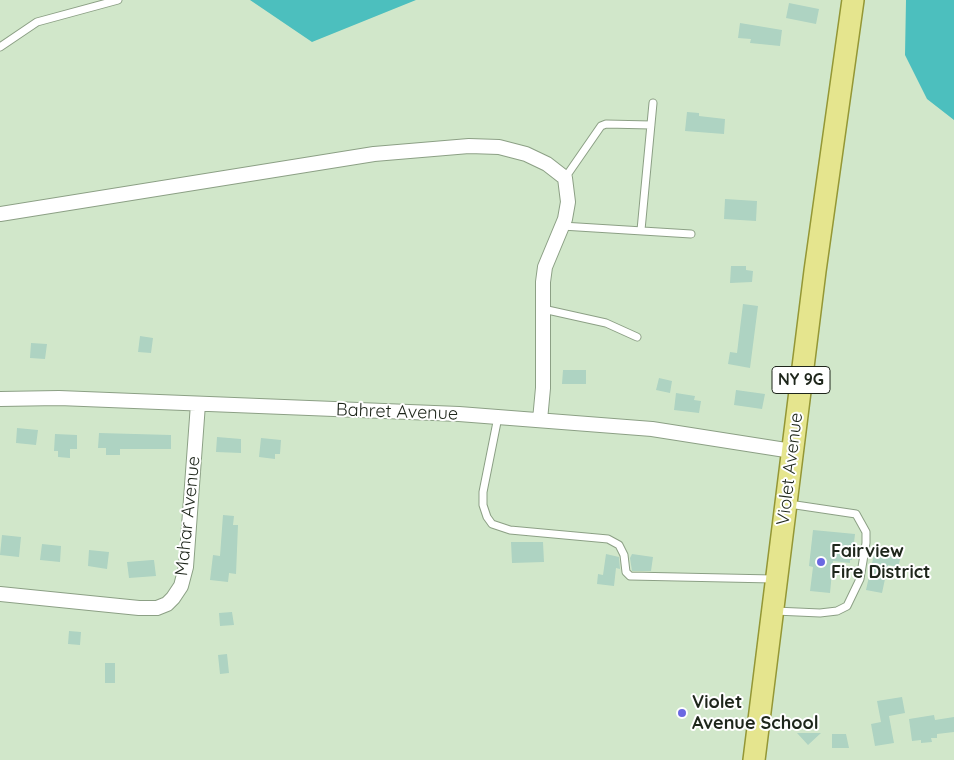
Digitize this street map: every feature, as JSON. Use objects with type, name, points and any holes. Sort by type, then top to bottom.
[{"type":"main road","name":"Violet Avenue","points":[[754,760],[823,208],[853,0]]},
{"type":"street","points":[[0,214],[374,154],[470,146],[499,147],[526,154],[547,164],[565,178],[568,202],[562,226],[545,267],[543,388],[540,420]]},
{"type":"street","name":"Bahret Avenue","points":[[0,399],[59,398],[498,417],[652,429],[792,451]]},
{"type":"street","name":"Mahar Avenue","points":[[0,594],[139,608],[157,608],[167,604],[181,586],[186,568],[198,404]]},
{"type":"lane","points":[[0,47],[37,22],[118,0]]},
{"type":"lane","points":[[641,230],[653,103]]},
{"type":"lane","points":[[565,178],[601,126],[606,124],[651,125]]},
{"type":"lane","points":[[562,226],[691,234]]},
{"type":"lane","points":[[543,309],[606,323],[637,337]]},
{"type":"lane","points":[[498,417],[483,492],[483,505],[487,517],[492,524],[510,530],[608,539],[619,545],[624,555],[626,572],[630,576],[776,579]]},
{"type":"lane","points":[[772,611],[820,613],[837,611],[847,606],[860,579],[866,543],[866,532],[856,514],[786,504]]},
{"type":"water","points":[[250,0],[416,0],[312,42]]},
{"type":"water","points":[[906,0],[954,0],[954,120],[927,99],[905,55]]},
{"type":"building","points":[[789,3],[819,9],[816,24],[786,18]]},
{"type":"building","points":[[740,23],[782,30],[780,46],[750,43],[751,39],[738,38]]},
{"type":"building","points":[[687,112],[699,113],[699,116],[725,119],[724,134],[685,131]]},
{"type":"building","points":[[725,199],[757,201],[756,221],[724,219]]},
{"type":"building","points":[[731,266],[746,266],[746,270],[753,271],[752,282],[730,283]]},
{"type":"building","points":[[743,304],[758,306],[750,368],[728,364],[730,352],[737,353]]},
{"type":"building","points":[[140,336],[153,338],[151,353],[138,352]]},
{"type":"building","points":[[31,343],[47,344],[45,359],[30,358]]},
{"type":"building","points":[[563,370],[586,370],[586,384],[562,384]]},
{"type":"building","points":[[659,378],[672,381],[670,393],[656,390]]},
{"type":"building","points":[[736,390],[765,394],[762,409],[734,405]]},
{"type":"building","points":[[676,393],[695,396],[694,400],[701,401],[699,413],[674,410]]},
{"type":"building","points":[[17,428],[38,430],[36,445],[16,443]]},
{"type":"building","points":[[99,433],[171,435],[171,449],[120,449],[120,455],[106,455],[106,448],[98,448]]},
{"type":"building","points":[[55,434],[77,435],[77,449],[70,449],[70,458],[58,457],[58,451],[54,451]]},
{"type":"building","points":[[217,437],[241,439],[241,453],[216,452]]},
{"type":"building","points":[[261,438],[281,440],[280,454],[275,454],[275,459],[259,457]]},
{"type":"building","points":[[223,515],[234,516],[233,525],[238,525],[236,574],[229,573],[228,582],[210,580],[213,555],[220,556]]},
{"type":"building","name":"Fairview Fire District","points":[[813,530],[855,534],[850,563],[833,561],[830,593],[810,591],[813,567],[809,566]]},
{"type":"building","points":[[2,535],[21,537],[19,557],[0,555]]},
{"type":"building","points":[[511,542],[543,542],[544,562],[512,563]]},
{"type":"building","points":[[42,544],[61,546],[60,562],[40,560]]},
{"type":"building","points":[[89,550],[109,552],[107,569],[88,566]]},
{"type":"building","points":[[875,550],[901,556],[898,567],[888,565],[882,593],[866,590]]},
{"type":"building","points":[[606,554],[619,557],[620,569],[616,568],[614,586],[597,584],[598,574],[603,575]]},
{"type":"building","points":[[632,554],[653,557],[651,571],[632,571],[630,558]]},
{"type":"building","points":[[154,560],[156,576],[129,578],[127,562]]},
{"type":"building","points":[[232,612],[234,625],[220,626],[219,613]]},
{"type":"building","points":[[69,631],[81,632],[80,645],[68,644]]},
{"type":"building","points":[[227,654],[229,673],[220,674],[218,655]]},
{"type":"building","points":[[105,663],[115,663],[115,683],[105,683]]},
{"type":"building","points":[[902,697],[905,713],[889,716],[894,743],[875,746],[871,724],[881,722],[877,701]]},
{"type":"building","points":[[934,715],[935,720],[954,717],[954,732],[937,734],[937,738],[931,738],[932,742],[921,743],[921,740],[912,741],[909,719]]},
{"type":"building","points":[[797,733],[821,733],[808,745]]},
{"type":"building","points":[[832,734],[846,734],[849,748],[832,748]]},
{"type":"place","name":"Fairview Fire District","points":[[821,562]]},
{"type":"place","name":"Violet Avenue School","points":[[682,713]]}]
